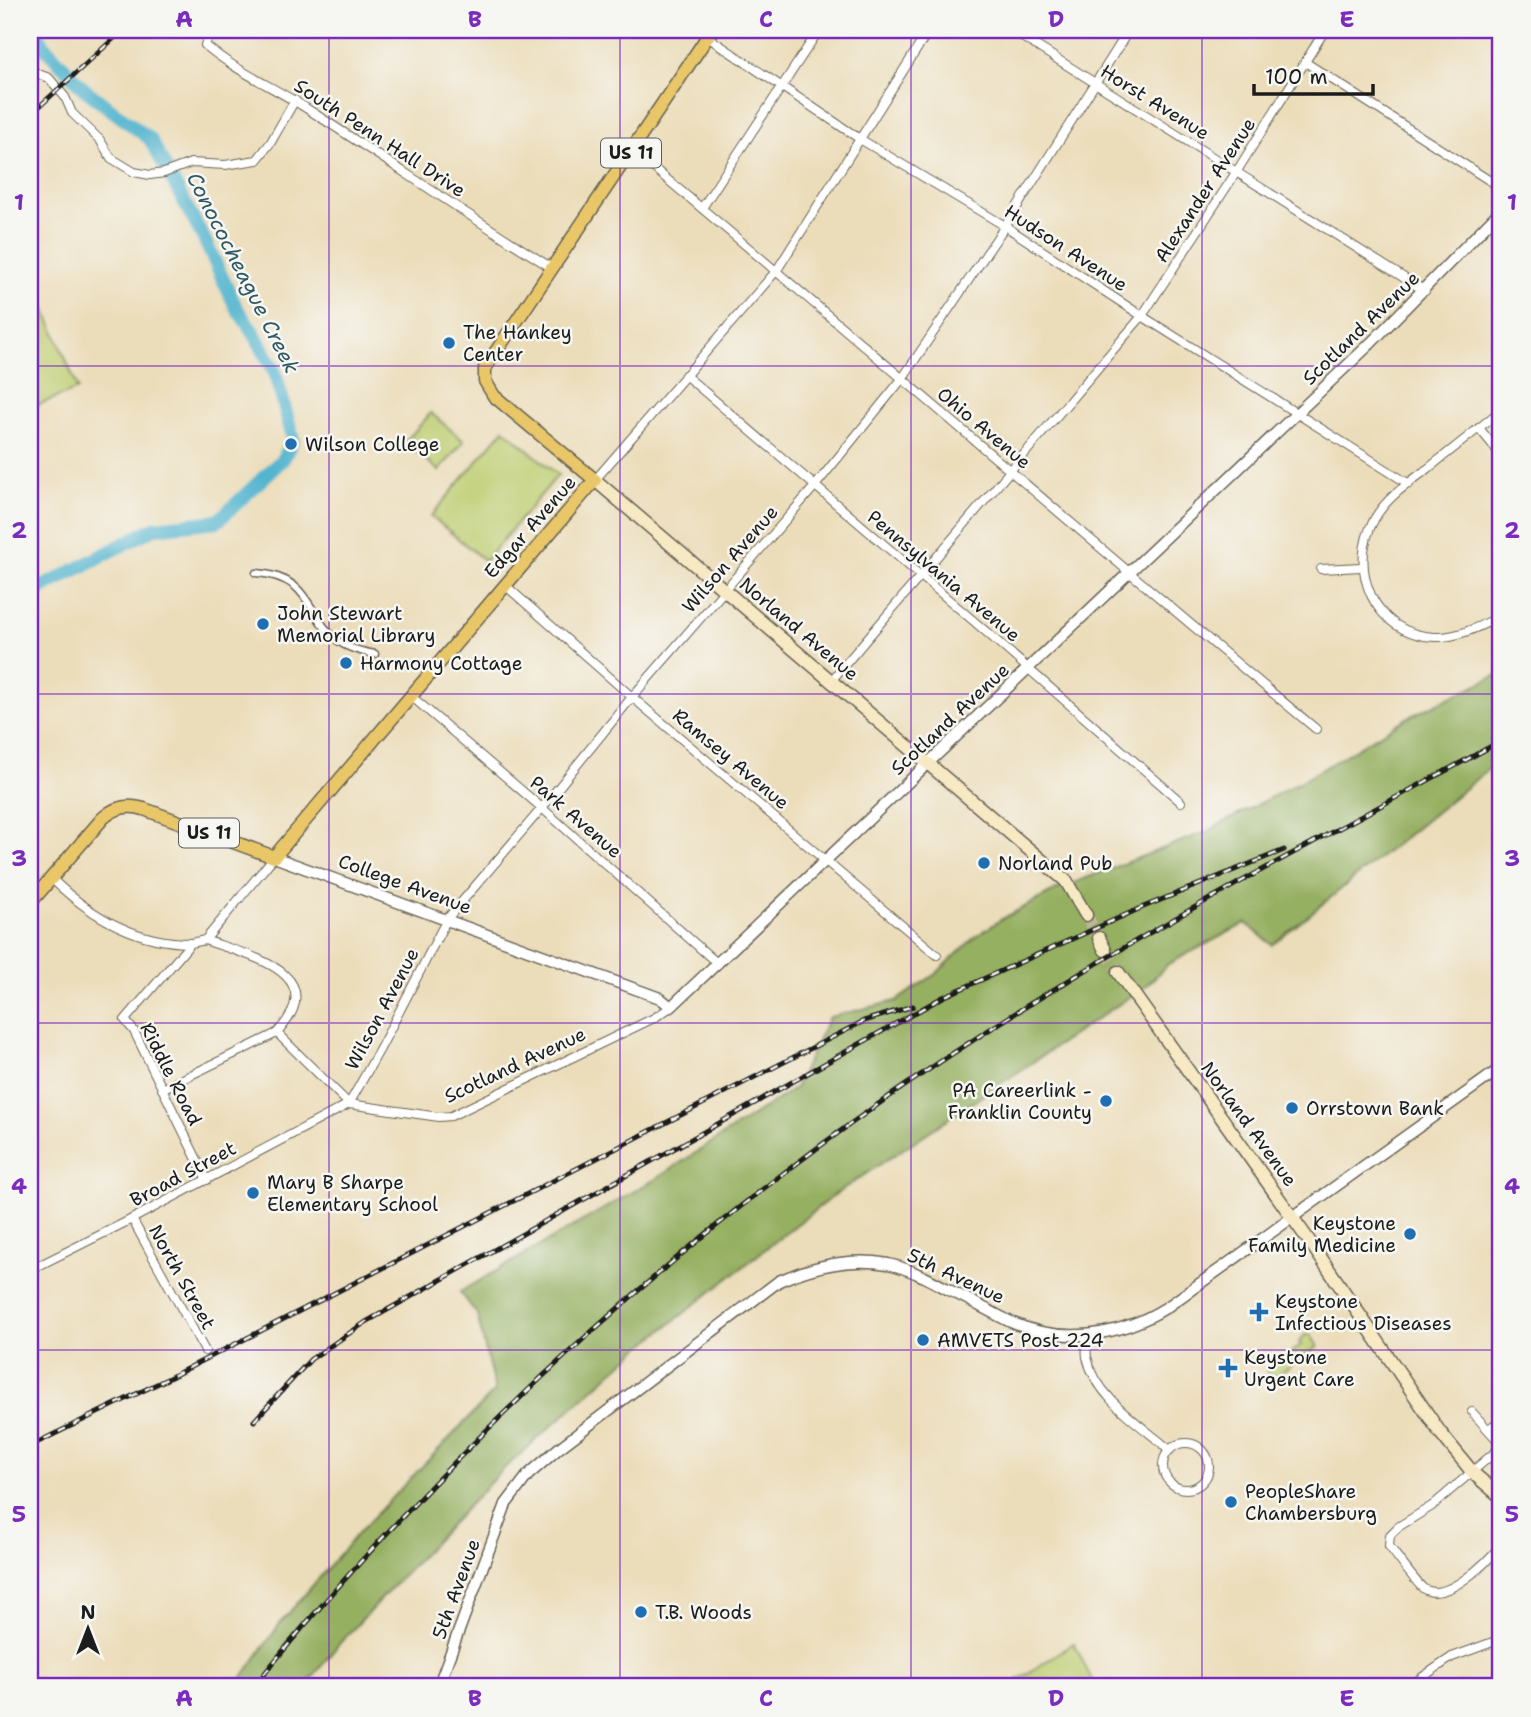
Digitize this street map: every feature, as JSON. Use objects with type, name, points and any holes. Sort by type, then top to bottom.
[{"type":"main road","name":"US 11","points":[[552,268],[632,150],[706,32]]},
{"type":"main road","name":"Norland Avenue","points":[[552,268],[493,355],[484,375],[494,396],[1066,881],[1086,915]]},
{"type":"main road","name":"Edgar Avenue","points":[[274,857],[595,480]]},
{"type":"main road","name":"College Avenue","points":[[51,878],[103,818],[122,807],[144,809],[274,857]]},
{"type":"main road","name":"US 11","points":[[30,904],[51,878]]},
{"type":"main road","points":[[1099,938],[1105,950]]},
{"type":"main road","name":"Norland Avenue","points":[[1118,972],[1439,1431],[1473,1473],[1501,1497]]},
{"type":"street","name":"South Penn Hall Drive","points":[[211,30],[205,45],[240,72],[295,100],[552,268]]},
{"type":"street","points":[[702,208],[819,30]]},
{"type":"street","name":"Edgar Avenue","points":[[595,480],[776,270],[929,30]]},
{"type":"street","name":"Horst Avenue","points":[[1011,30],[1425,290]]},
{"type":"street","name":"Wilson Avenue","points":[[349,1104],[447,919],[632,697],[815,486],[902,379],[1005,226],[1129,30]]},
{"type":"street","name":"Alexander Avenue","points":[[831,681],[1142,316],[1325,30]]},
{"type":"street","name":"Hudson Avenue","points":[[706,32],[860,139],[1005,226],[1142,316],[1409,484]]},
{"type":"street","points":[[1305,62],[1501,188]]},
{"type":"street","points":[[30,71],[49,78],[65,97],[72,113],[100,140],[111,158],[134,172],[150,175],[187,164],[225,165],[257,160],[271,142],[295,100]]},
{"type":"street","name":"Ohio Avenue","points":[[632,150],[776,270],[1129,574],[1316,729]]},
{"type":"street","name":"Scotland Avenue","points":[[349,1104],[439,1117],[452,1116],[654,1018],[671,1007],[1298,413],[1425,290],[1501,210]]},
{"type":"street","name":"Pennsylvania Avenue","points":[[685,375],[1029,669],[1181,803]]},
{"type":"street","points":[[1501,410],[1386,503],[1376,517],[1365,542],[1362,566],[1368,591],[1376,604],[1385,615],[1409,632],[1435,637],[1449,636],[1465,633],[1501,617]]},
{"type":"street","points":[[1479,428],[1501,455]]},
{"type":"street","points":[[1321,569],[1362,566]]},
{"type":"street","points":[[256,573],[273,576],[293,586],[308,600],[337,640],[353,649],[375,654]]},
{"type":"street","name":"Ramsey Avenue","points":[[505,585],[632,697],[937,955]]},
{"type":"street","name":"Park Avenue","points":[[411,696],[542,807],[718,964]]},
{"type":"street","name":"Edgar Avenue","points":[[205,940],[274,857]]},
{"type":"street","name":"College Avenue","points":[[274,857],[660,998],[671,1007]]},
{"type":"street","points":[[51,878],[78,903],[119,928],[163,941],[191,943],[205,940],[275,967],[288,976],[294,986],[295,1003],[290,1018],[277,1033],[162,1089]]},
{"type":"street","name":"Riddle Road","points":[[191,943],[125,1020],[134,1031],[208,1180]]},
{"type":"street","points":[[277,1033],[349,1104]]},
{"type":"street","name":"5th Avenue","points":[[438,1687],[506,1504],[528,1475],[559,1448],[779,1281],[802,1271],[832,1264],[886,1264],[917,1273],[1025,1327],[1056,1334],[1086,1335],[1123,1328],[1157,1313],[1501,1068]]},
{"type":"street","name":"Broad Street","points":[[30,1270],[208,1180],[349,1104]]},
{"type":"street","name":"North Street","points":[[132,1219],[205,1351]]},
{"type":"street","points":[[1086,1335],[1087,1357],[1100,1386],[1119,1407],[1170,1450]]},
{"type":"street","points":[[1472,1412],[1501,1446],[1432,1506],[1398,1527],[1390,1535],[1389,1546],[1424,1589],[1438,1591],[1462,1582],[1501,1545]]},
{"type":"street","points":[[1488,1429],[1501,1420]]},
{"type":"street","points":[[1182,1443],[1202,1449],[1209,1461],[1208,1476],[1190,1489],[1173,1485],[1163,1469],[1170,1450],[1182,1443]]},
{"type":"street","points":[[1408,1687],[1452,1657],[1501,1639]]},
{"type":"green space","points":[[37,289],[78,389],[30,408],[30,291]]},
{"type":"green space","points":[[431,413],[464,441],[439,471],[405,442]]},
{"type":"green space","points":[[504,429],[558,475],[485,561],[431,516]]},
{"type":"green space","points":[[1501,673],[1501,759],[1272,945],[1246,923],[1168,964],[1146,986],[833,1196],[637,1350],[500,1472],[338,1645],[305,1687],[236,1687],[281,1622],[359,1532],[495,1391],[477,1314],[460,1292],[657,1178],[795,1088],[829,1017],[896,1001],[937,973],[975,937],[1000,920],[1058,889],[1208,831],[1309,777],[1407,718]]},
{"type":"green space","points":[[1305,1335],[1311,1335],[1318,1347],[1272,1379],[1266,1370],[1301,1345],[1299,1342]]},
{"type":"green space","points":[[1074,1643],[1095,1687],[1007,1687]]},
{"type":"waterway","name":"Conococheague Creek","points":[[30,597],[43,587],[154,528],[218,521],[283,459],[293,439],[275,372],[236,307],[203,237],[150,139],[84,89],[43,45],[35,30]]},
{"type":"tunnel","points":[[1086,915],[1099,938]]},
{"type":"tunnel","points":[[1105,950],[1118,972]]},
{"type":"railway","points":[[30,115],[123,30]]},
{"type":"railway","points":[[254,1687],[346,1578],[480,1437],[557,1363],[637,1292],[804,1158],[891,1095],[1071,979],[1231,887],[1501,741]]},
{"type":"railway","points":[[254,1421],[311,1359],[366,1322],[943,997],[1141,908],[1284,850]]},
{"type":"railway","points":[[30,1446],[169,1378],[864,1021],[913,1006]]},
{"type":"place","name":"The Hankey Center","points":[[449,343]]},
{"type":"place","name":"Wilson College","points":[[291,444]]},
{"type":"place","name":"John Stewart Memorial Library","points":[[263,624]]},
{"type":"place","name":"Harmony Cottage","points":[[346,663]]},
{"type":"place","name":"Norland Pub","points":[[984,863]]},
{"type":"place","name":"PA Careerlink - Franklin County","points":[[1106,1101]]},
{"type":"place","name":"Orrstown Bank","points":[[1292,1108]]},
{"type":"place","name":"Mary B Sharpe Elementary School","points":[[253,1193]]},
{"type":"place","name":"Keystone Family Medicine","points":[[1410,1234]]},
{"type":"place","name":"Keystone Infectious Diseases","points":[[1259,1312]]},
{"type":"place","name":"AMVETS Post 224","points":[[923,1340]]},
{"type":"place","name":"Keystone Urgent Care","points":[[1228,1368]]},
{"type":"place","name":"PeopleShare Chambersburg","points":[[1231,1502]]},
{"type":"place","name":"T.B. Woods","points":[[641,1612]]}]
